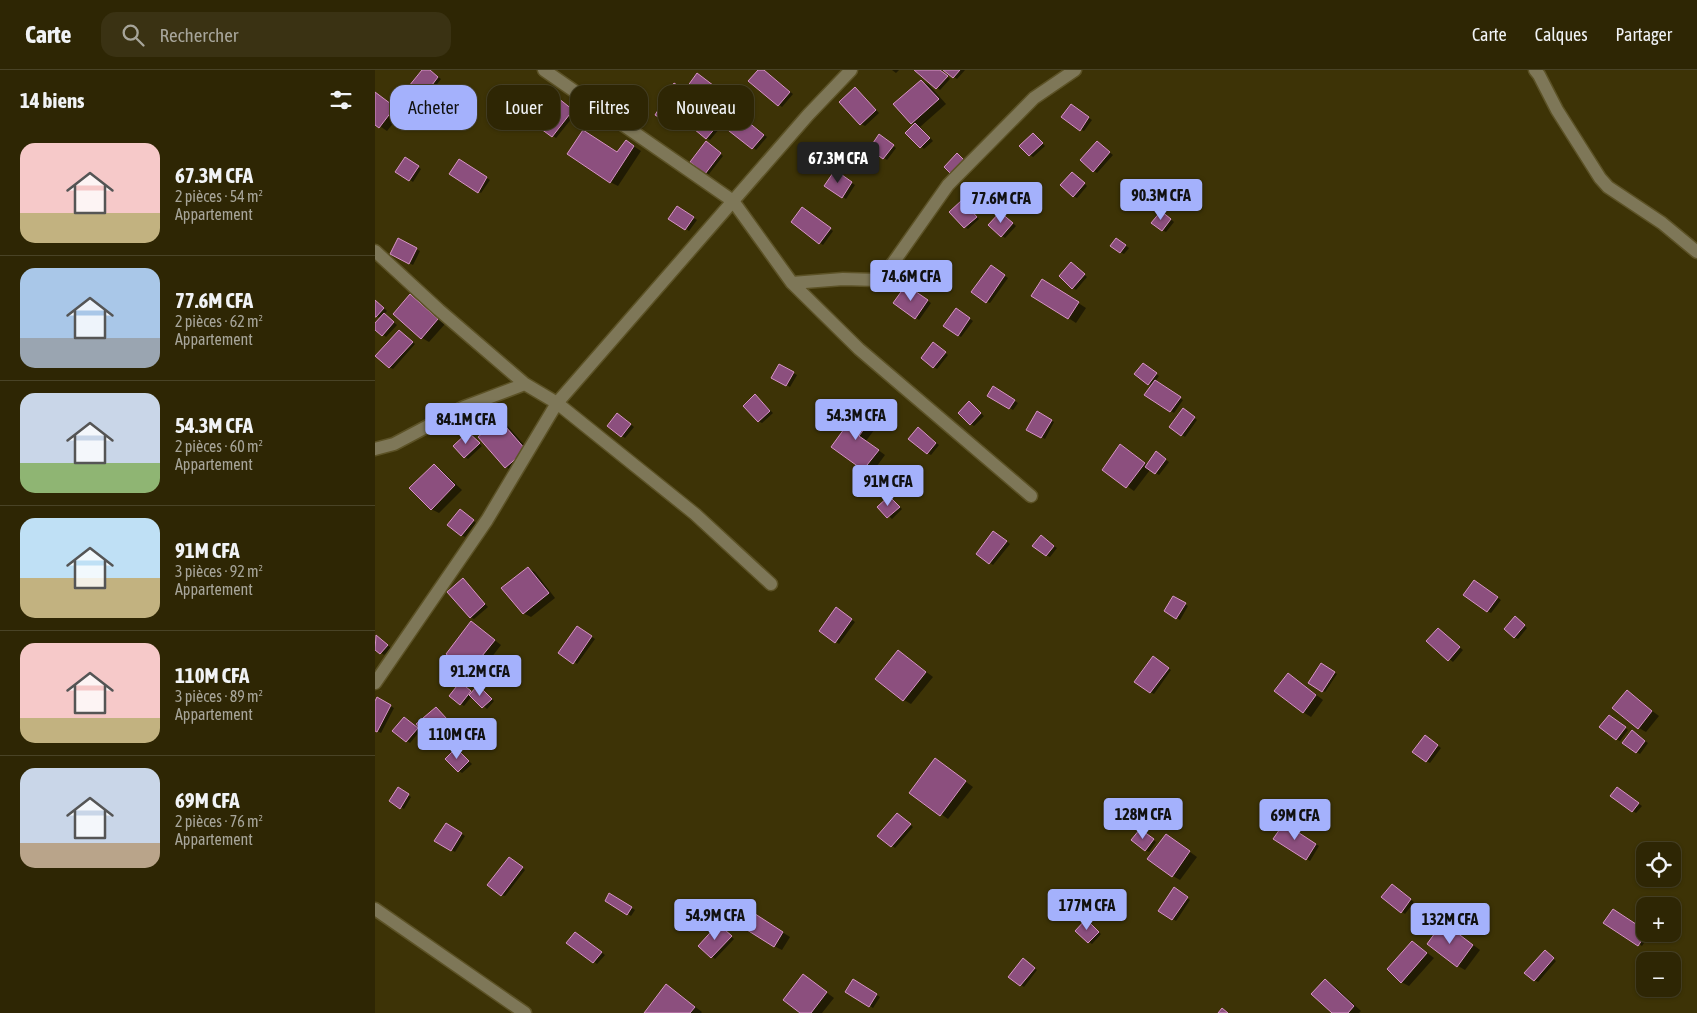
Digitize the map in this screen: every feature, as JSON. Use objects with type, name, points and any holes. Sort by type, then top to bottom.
[{"type":"street","points":[[544,70],[733,202],[792,283],[859,349],[1031,496]]},
{"type":"street","points":[[375,683],[487,520],[557,403],[808,115],[851,70]]},
{"type":"street","points":[[792,283],[843,279],[878,280],[893,263],[948,185],[1034,98],[1075,70]]},
{"type":"street","points":[[1535,70],[1557,110],[1600,178],[1608,187],[1662,223],[1697,252]]},
{"type":"street","points":[[375,251],[439,310],[525,384],[557,403],[695,514],[771,584]]},
{"type":"street","points":[[375,450],[394,444],[464,407],[525,384]]},
{"type":"street","points":[[375,909],[525,1013]]},
{"type":"building","points":[[422,70],[430,70],[438,77],[432,85],[410,85]]},
{"type":"building","points":[[758,70],[764,70],[790,92],[778,106],[748,81]]},
{"type":"building","points":[[914,70],[940,70],[948,76],[936,89]]},
{"type":"building","points":[[943,70],[960,70],[953,78]]},
{"type":"building","points":[[697,73],[713,85],[688,85]]},
{"type":"building","points":[[921,80],[939,99],[911,124],[893,104]]},
{"type":"building","points":[[855,87],[876,110],[860,125],[839,102]]},
{"type":"building","points":[[375,92],[390,103],[390,114],[379,128],[375,125]]},
{"type":"building","points":[[560,100],[570,108],[570,114],[560,127]]},
{"type":"building","points":[[1071,104],[1089,117],[1080,131],[1061,117]]},
{"type":"building","points":[[915,123],[930,138],[920,148],[905,133]]},
{"type":"building","points":[[754,127],[764,135],[752,149],[728,130],[754,130]]},
{"type":"building","points":[[542,130],[557,130],[552,137]]},
{"type":"building","points":[[583,130],[617,152],[626,140],[634,146],[610,183],[567,154]]},
{"type":"building","points":[[695,130],[714,130],[706,139]]},
{"type":"building","points":[[1033,133],[1043,143],[1029,156],[1019,146]]},
{"type":"building","points":[[879,134],[894,145],[883,159],[869,149]]},
{"type":"building","points":[[706,141],[721,153],[705,174],[690,162]]},
{"type":"building","points":[[1097,141],[1110,152],[1093,172],[1080,160]]},
{"type":"building","points":[[957,153],[967,163],[954,177],[944,167]]},
{"type":"building","points":[[405,157],[419,166],[409,181],[395,172]]},
{"type":"building","points":[[459,159],[487,177],[478,193],[449,174]]},
{"type":"building","points":[[835,170],[852,182],[842,198],[824,186]]},
{"type":"building","points":[[1072,172],[1085,183],[1073,197],[1060,185]]},
{"type":"building","points":[[1160,180],[1175,193],[1166,205],[1150,191]]},
{"type":"building","points":[[962,200],[977,217],[964,228],[949,212]]},
{"type":"building","points":[[677,206],[694,217],[685,230],[668,219]]},
{"type":"building","points":[[802,207],[831,228],[819,244],[791,222]]},
{"type":"building","points":[[1161,211],[1171,219],[1162,231],[1151,223]]},
{"type":"building","points":[[1000,212],[1013,223],[1001,237],[988,225]]},
{"type":"building","points":[[398,238],[417,248],[409,264],[390,254]]},
{"type":"building","points":[[1116,238],[1126,245],[1120,253],[1110,246]]},
{"type":"building","points":[[1071,262],[1085,274],[1072,289],[1059,276]]},
{"type":"building","points":[[991,265],[1005,275],[986,303],[971,292]]},
{"type":"building","points":[[1042,279],[1079,302],[1068,319],[1031,296]]},
{"type":"building","points":[[906,285],[928,300],[915,319],[893,303]]},
{"type":"building","points":[[410,294],[438,319],[421,339],[393,314]]},
{"type":"building","points":[[375,300],[384,308],[376,317],[375,317]]},
{"type":"building","points":[[956,308],[970,318],[958,336],[943,326]]},
{"type":"building","points":[[384,313],[394,322],[382,336],[375,330],[375,323]]},
{"type":"building","points":[[399,330],[413,342],[389,368],[375,356]]},
{"type":"building","points":[[933,342],[946,352],[933,368],[921,358]]},
{"type":"building","points":[[1143,363],[1157,373],[1148,385],[1134,374]]},
{"type":"building","points":[[779,364],[794,372],[786,386],[771,378]]},
{"type":"building","points":[[1155,380],[1181,397],[1170,412],[1144,395]]},
{"type":"building","points":[[993,386],[1015,400],[1009,409],[987,396]]},
{"type":"building","points":[[755,394],[770,411],[758,422],[743,406]]},
{"type":"building","points":[[969,401],[981,413],[970,425],[958,413]]},
{"type":"building","points":[[860,407],[873,417],[859,436],[879,450],[863,470],[831,447]]},
{"type":"building","points":[[1183,408],[1195,417],[1181,436],[1169,427]]},
{"type":"building","points":[[1037,411],[1052,420],[1041,438],[1026,430]]},
{"type":"building","points":[[617,413],[631,424],[621,437],[607,426]]},
{"type":"building","points":[[499,419],[526,450],[505,468],[478,437]]},
{"type":"building","points":[[918,427],[936,443],[927,454],[908,439]]},
{"type":"building","points":[[468,432],[480,443],[464,458],[453,446]]},
{"type":"building","points":[[1120,444],[1145,463],[1126,488],[1102,470]]},
{"type":"building","points":[[1156,451],[1166,459],[1155,474],[1145,467]]},
{"type":"building","points":[[434,464],[455,485],[431,510],[409,488]]},
{"type":"building","points":[[889,496],[900,507],[887,518],[877,507]]},
{"type":"building","points":[[460,509],[474,520],[461,536],[447,525]]},
{"type":"building","points":[[993,531],[1007,541],[989,564],[976,554]]},
{"type":"building","points":[[1041,535],[1054,546],[1046,556],[1032,546]]},
{"type":"building","points":[[528,567],[549,593],[523,614],[501,588]]},
{"type":"building","points":[[463,578],[485,604],[470,618],[447,592]]},
{"type":"building","points":[[1474,580],[1498,597],[1487,612],[1463,595]]},
{"type":"building","points":[[1173,596],[1186,603],[1176,619],[1164,611]]},
{"type":"building","points":[[836,607],[852,619],[835,643],[819,631]]},
{"type":"building","points":[[1515,616],[1525,625],[1514,638],[1504,629]]},
{"type":"building","points":[[471,621],[495,640],[469,672],[446,654]]},
{"type":"building","points":[[577,626],[592,636],[573,664],[558,653]]},
{"type":"building","points":[[1438,628],[1460,647],[1448,661],[1426,641]]},
{"type":"building","points":[[376,635],[388,645],[380,654],[375,650]]},
{"type":"building","points":[[898,650],[926,672],[903,701],[875,679]]},
{"type":"building","points":[[1153,656],[1169,668],[1150,693],[1134,682]]},
{"type":"building","points":[[1321,663],[1335,672],[1322,692],[1308,683]]},
{"type":"building","points":[[1288,673],[1316,695],[1303,713],[1274,691]]},
{"type":"building","points":[[460,682],[471,691],[460,705],[449,696]]},
{"type":"building","points":[[478,685],[492,699],[482,708],[469,695]]},
{"type":"building","points":[[1627,690],[1652,711],[1638,729],[1612,708]]},
{"type":"building","points":[[377,697],[391,705],[377,732],[375,731],[375,701]]},
{"type":"building","points":[[436,707],[447,719],[426,736],[416,724]]},
{"type":"building","points":[[1609,715],[1626,727],[1616,740],[1599,727]]},
{"type":"building","points":[[404,717],[418,728],[406,742],[392,731]]},
{"type":"building","points":[[1632,730],[1645,741],[1636,753],[1622,743]]},
{"type":"building","points":[[1425,735],[1438,745],[1426,762],[1412,752]]},
{"type":"building","points":[[456,748],[469,761],[458,772],[445,759]]},
{"type":"building","points":[[935,758],[966,781],[940,816],[909,793]]},
{"type":"building","points":[[398,787],[409,794],[400,809],[389,801]]},
{"type":"building","points":[[1617,787],[1639,803],[1632,812],[1610,796]]},
{"type":"building","points":[[897,813],[911,824],[891,847],[877,836]]},
{"type":"building","points":[[446,823],[462,833],[451,851],[434,841]]},
{"type":"building","points":[[1284,823],[1316,844],[1306,860],[1273,839]]},
{"type":"building","points":[[1140,829],[1154,839],[1145,851],[1131,840]]},
{"type":"building","points":[[1166,834],[1190,851],[1172,877],[1147,859]]},
{"type":"building","points":[[509,857],[523,867],[501,896],[487,885]]},
{"type":"building","points":[[1392,884],[1411,899],[1401,913],[1381,897]]},
{"type":"building","points":[[1174,887],[1188,897],[1172,920],[1158,911]]},
{"type":"building","points":[[609,893],[632,907],[627,915],[605,901]]},
{"type":"building","points":[[746,908],[783,932],[774,947],[736,923]]},
{"type":"building","points":[[1613,909],[1636,924],[1636,942],[1641,942],[1638,946],[1603,923]]},
{"type":"building","points":[[1086,919],[1099,932],[1088,943],[1075,931]]},
{"type":"building","points":[[1443,922],[1473,945],[1457,967],[1427,944]]},
{"type":"building","points":[[718,924],[732,936],[711,958],[698,946]]},
{"type":"building","points":[[575,932],[602,952],[593,963],[566,943]]},
{"type":"building","points":[[1412,941],[1427,953],[1401,983],[1387,969]]},
{"type":"building","points":[[1545,950],[1554,958],[1534,981],[1524,973]]},
{"type":"building","points":[[1023,958],[1035,968],[1020,986],[1008,977]]},
{"type":"building","points":[[803,974],[827,992],[811,1013],[800,1013],[783,1000]]},
{"type":"building","points":[[853,979],[877,994],[869,1007],[845,992]]},
{"type":"building","points":[[1325,979],[1354,1006],[1348,1013],[1332,1013],[1311,994]]},
{"type":"building","points":[[666,984],[695,1007],[690,1013],[644,1013]]},
{"type":"building","points":[[1222,1008],[1228,1013],[1218,1013]]}]
